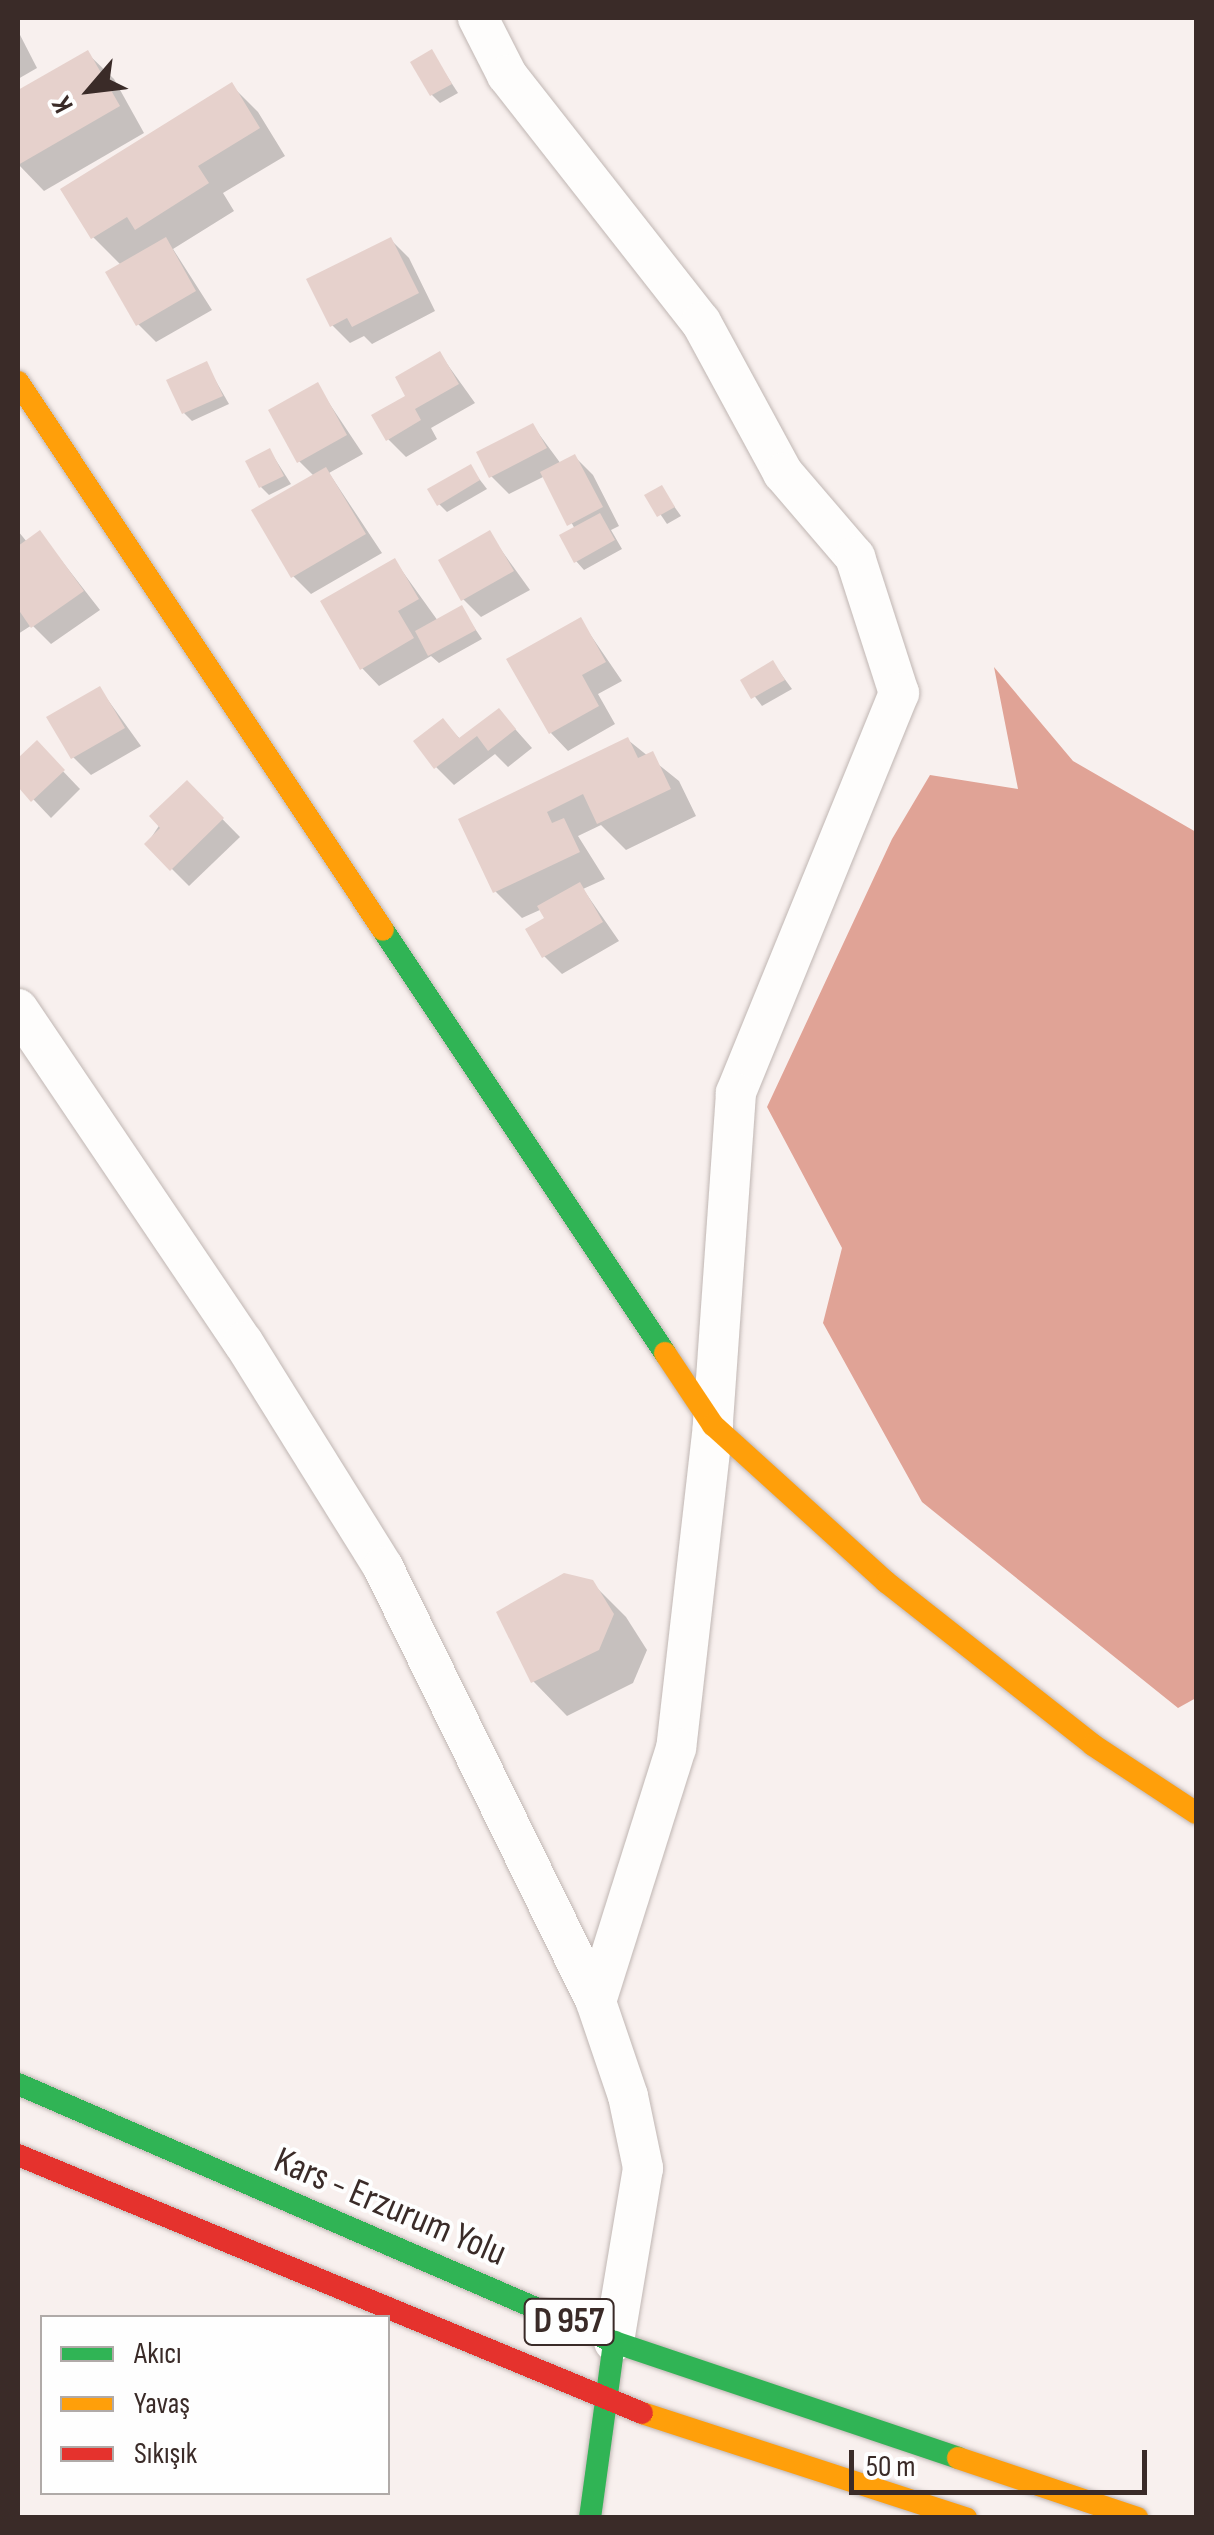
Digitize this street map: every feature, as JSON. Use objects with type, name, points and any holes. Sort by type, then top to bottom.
[{"type":"main road","points":[[18,382],[713,1424],[886,1582],[1092,1745],[1196,1813]]},
{"type":"main road","name":"Kars - Erzurum Yolu","points":[[18,2084],[614,2342],[1136,2518]]},
{"type":"main road","name":"D 957","points":[[18,2154],[603,2400],[966,2518]]},
{"type":"main road","points":[[590,2518],[603,2400],[614,2342]]},
{"type":"street","points":[[478,18],[507,75],[702,322],[783,473],[855,557],[899,693],[736,1093],[713,1424],[676,1748],[596,2002]]},
{"type":"street","points":[[18,1009],[243,1342],[383,1567],[596,2002],[628,2096],[643,2168],[614,2342]]},
{"type":"shaded area","points":[[994,667],[1073,761],[1196,832],[1196,1698],[1178,1708],[922,1502],[823,1323],[842,1248],[767,1107],[892,839],[930,775],[1018,789]]},
{"type":"building","points":[[432,49],[452,84],[430,96],[410,62]]},
{"type":"building","points":[[88,50],[120,106],[18,165],[18,90]]},
{"type":"building","points":[[232,82],[260,128],[198,166],[209,183],[135,230],[127,217],[91,239],[60,189]]},
{"type":"building","points":[[166,237],[196,291],[136,326],[105,272]]},
{"type":"building","points":[[391,237],[419,293],[352,327],[347,318],[330,327],[306,279]]},
{"type":"building","points":[[440,351],[459,384],[415,409],[421,420],[386,441],[371,415],[405,396],[395,377]]},
{"type":"building","points":[[207,361],[223,396],[182,414],[166,380]]},
{"type":"building","points":[[318,382],[347,435],[297,463],[268,410]]},
{"type":"building","points":[[533,423],[547,448],[489,478],[476,452]]},
{"type":"building","points":[[270,448],[284,476],[259,488],[245,461]]},
{"type":"building","points":[[575,454],[603,507],[567,526],[540,472]]},
{"type":"building","points":[[471,464],[480,480],[437,506],[427,489]]},
{"type":"building","points":[[326,467],[366,534],[291,578],[251,510]]},
{"type":"building","points":[[662,485],[675,507],[657,517],[644,495]]},
{"type":"building","points":[[600,513],[615,540],[574,563],[559,535]]},
{"type":"building","points":[[40,530],[84,591],[31,628],[18,609],[18,546]]},
{"type":"building","points":[[490,530],[514,571],[461,601],[438,560]]},
{"type":"building","points":[[395,558],[419,599],[398,611],[414,638],[360,670],[320,601]]},
{"type":"building","points":[[462,605],[476,630],[428,656],[415,631]]},
{"type":"building","points":[[581,617],[606,662],[582,675],[599,706],[549,734],[506,659]]},
{"type":"building","points":[[773,660],[785,680],[751,699],[740,680]]},
{"type":"building","points":[[100,686],[125,728],[71,759],[46,717]]},
{"type":"building","points":[[499,708],[516,729],[488,751],[477,736],[434,769],[413,741],[443,718],[459,738]]},
{"type":"building","points":[[628,737],[638,758],[653,751],[671,789],[597,824],[583,794],[547,812],[552,823],[564,818],[580,852],[493,893],[458,819]]},
{"type":"building","points":[[37,740],[65,770],[31,802],[18,787],[18,758]]},
{"type":"building","points":[[187,780],[224,818],[170,871],[144,844],[160,828],[149,816]]},
{"type":"building","points":[[580,882],[603,922],[542,958],[525,929],[544,918],[537,906]]},
{"type":"building","points":[[564,1573],[593,1580],[614,1614],[599,1650],[531,1683],[496,1612]]},
{"type":"traffic: fast","points":[[383,930],[665,1353]]},
{"type":"traffic: fast","points":[[18,2084],[614,2342],[958,2458]]},
{"type":"traffic: fast","points":[[590,2518],[614,2342]]},
{"type":"traffic: slow","points":[[18,382],[383,930]]},
{"type":"traffic: slow","points":[[665,1353],[713,1425],[886,1582],[1093,1745],[1196,1813]]},
{"type":"traffic: slow","points":[[642,2413],[966,2518]]},
{"type":"traffic: slow","points":[[958,2458],[1137,2518]]},
{"type":"traffic: jam","points":[[18,2155],[642,2413]]}]
